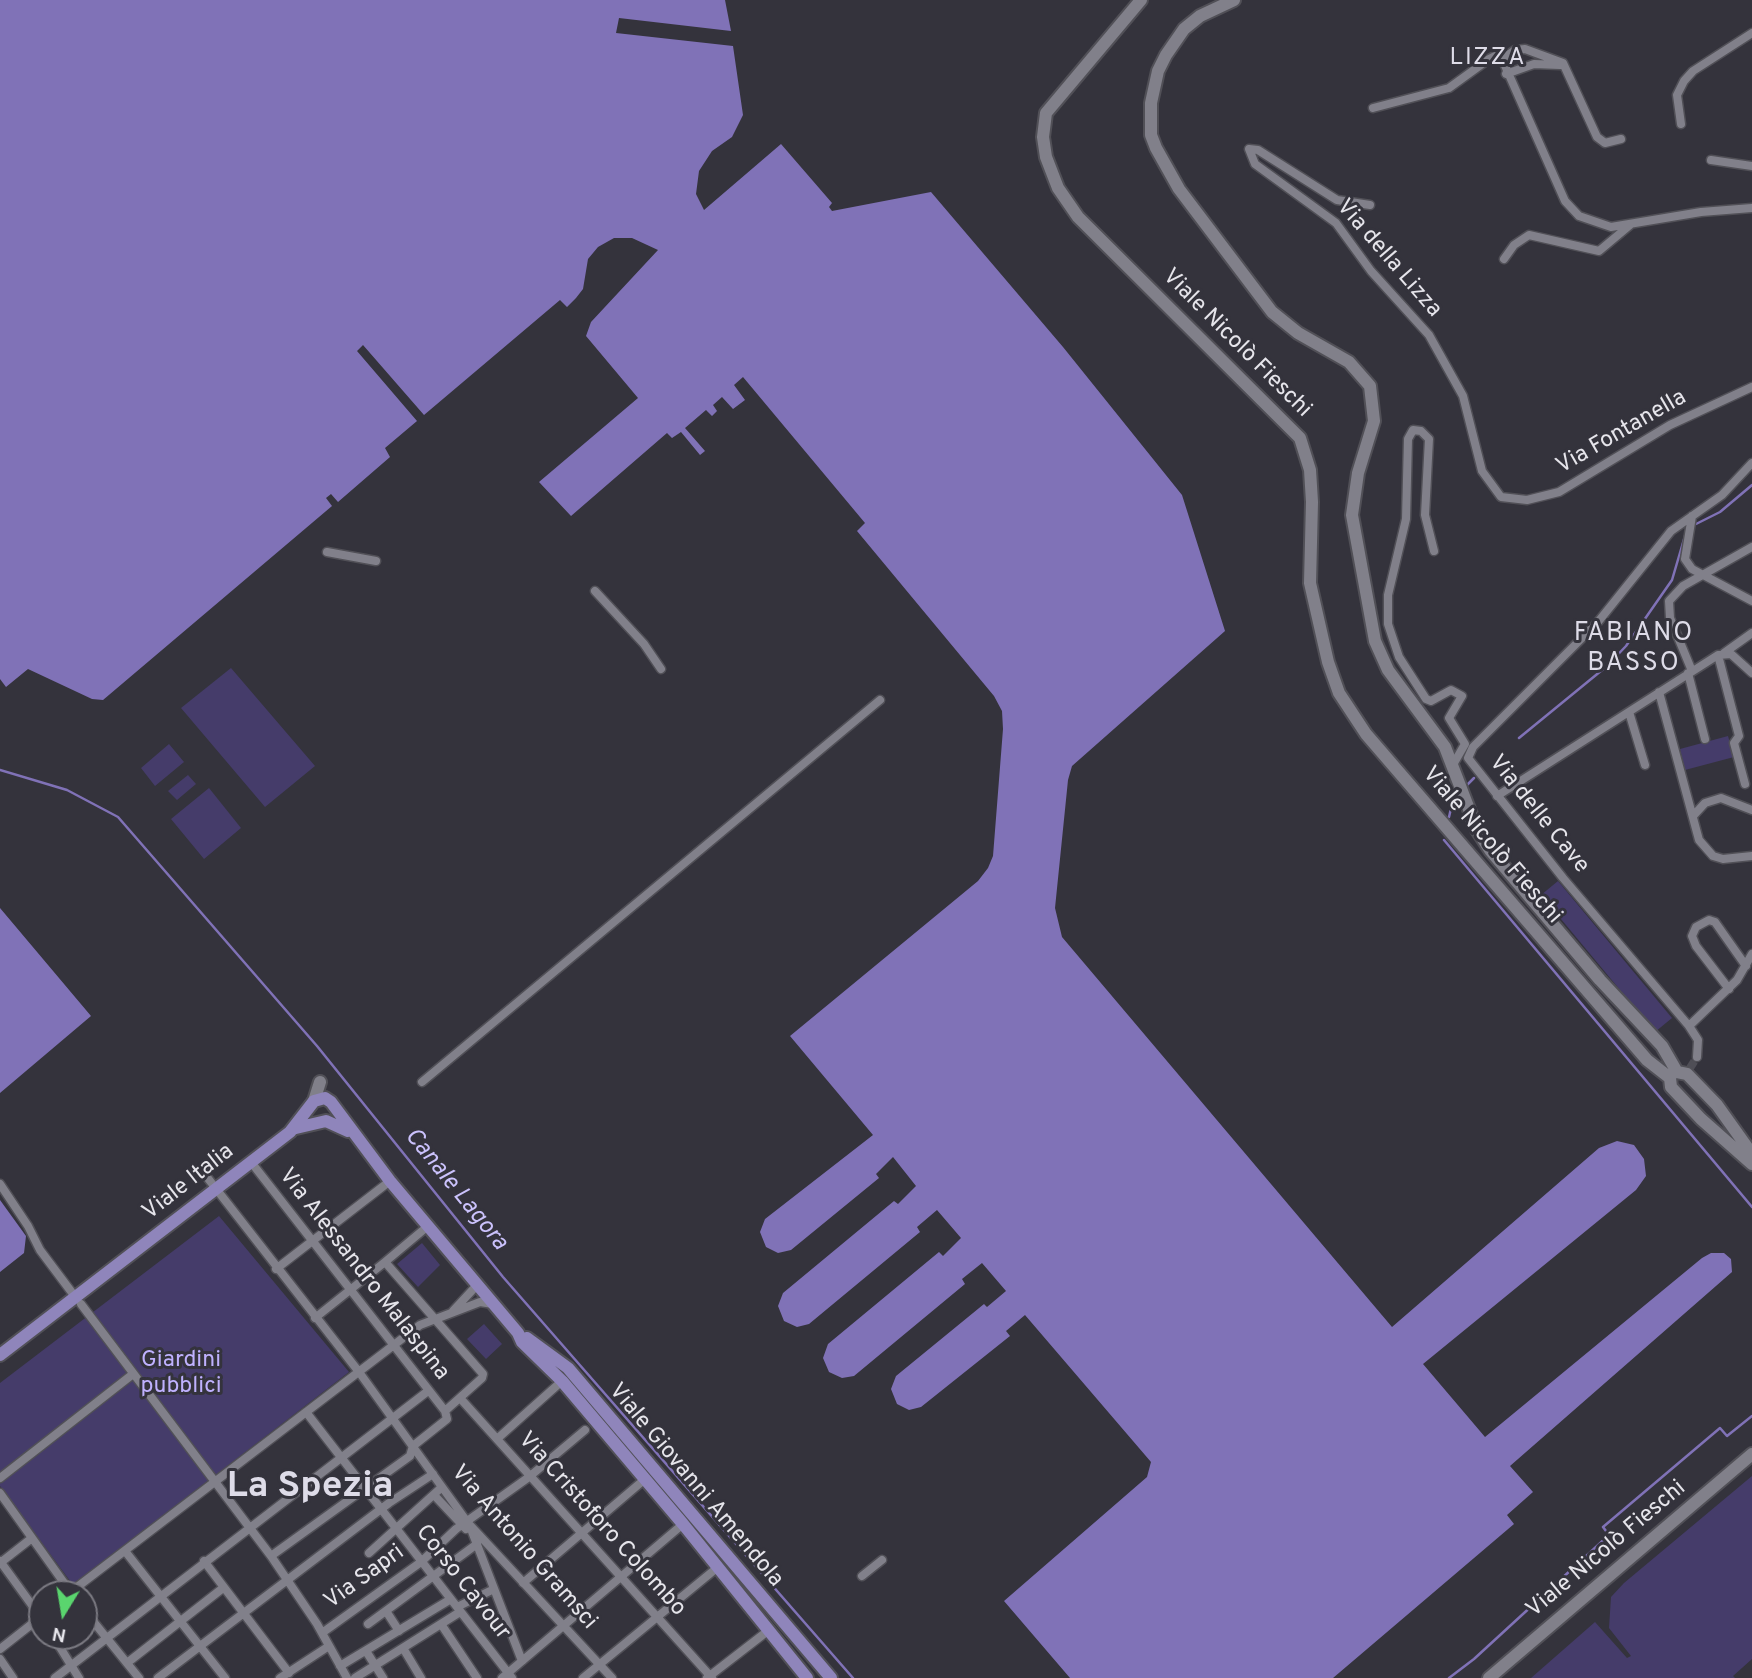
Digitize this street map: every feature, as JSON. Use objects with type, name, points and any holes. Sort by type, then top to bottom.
[{"type":"main road","name":"Viale Nicolò Fieschi","points":[[1141,0],[1046,113],[1043,137],[1046,157],[1058,188],[1079,217],[1300,438],[1310,470],[1310,583],[1328,662],[1339,694],[1366,734],[1647,1060],[1683,1074],[1717,1105],[1752,1154]]},
{"type":"main road","points":[[1234,0],[1200,16],[1184,29],[1166,55],[1158,71],[1150,103],[1152,135],[1179,189],[1272,312],[1298,333],[1349,362],[1370,386],[1374,421],[1359,473],[1352,514],[1375,640],[1388,670],[1454,763],[1478,830],[1490,850],[1662,1046],[1683,1074],[1686,1089],[1676,1091]]},
{"type":"main road","points":[[1683,1074],[1671,1087],[1701,1119],[1752,1164]]},
{"type":"main road","points":[[321,1098],[331,1104],[334,1115],[322,1121],[312,1116],[312,1105],[321,1098]]},
{"type":"main road","name":"Viale Giovanni Amendola","points":[[331,1104],[390,1181],[518,1333],[522,1342],[562,1381],[684,1524],[807,1678]]},
{"type":"main road","name":"Viale Italia","points":[[0,1355],[29,1334],[42,1334],[78,1301],[110,1281],[114,1268],[290,1132],[312,1105]]},
{"type":"main road","name":"Viale Giovanni Amendola","points":[[322,1121],[338,1125],[354,1136]]},
{"type":"main road","name":"Viale Italia","points":[[290,1132],[322,1121]]},
{"type":"main road","name":"Viale Giovanni Amendola","points":[[518,1333],[548,1350],[568,1368],[818,1672],[831,1678]]},
{"type":"main road","name":"Viale Nicolò Fieschi","points":[[1489,1678],[1752,1454]]},
{"type":"street","points":[[1681,124],[1677,95],[1685,81],[1693,71],[1752,33]]},
{"type":"street","points":[[1502,59],[1515,50],[1525,49],[1555,58],[1567,67],[1597,137],[1605,143],[1621,139]]},
{"type":"street","points":[[1373,108],[1448,88],[1489,59],[1495,56],[1502,59]]},
{"type":"street","points":[[1502,59],[1506,74],[1565,201],[1579,216],[1595,224],[1630,225],[1701,212],[1752,208]]},
{"type":"street","points":[[1506,74],[1534,64],[1567,67]]},
{"type":"street","name":"Via della Lizza","points":[[1370,205],[1337,200],[1258,149],[1249,149],[1255,164],[1336,223],[1371,271],[1429,335],[1463,396],[1482,471],[1497,494],[1509,500]]},
{"type":"street","points":[[1711,160],[1752,166]]},
{"type":"street","points":[[1504,259],[1514,245],[1529,236],[1599,251],[1630,225]]},
{"type":"street","name":"Via Fontanella","points":[[1509,500],[1527,500],[1559,492],[1670,425],[1752,387]]},
{"type":"street","points":[[1434,551],[1425,515],[1424,490],[1429,441],[1423,432],[1413,430],[1408,439],[1406,519],[1388,594],[1388,624],[1399,657],[1426,699],[1431,701],[1451,690],[1461,696],[1449,718],[1465,744],[1454,763]]},
{"type":"street","name":"Via delle Cave","points":[[1697,1057],[1699,1040],[1689,1026],[1662,998],[1470,763],[1470,751],[1598,622],[1671,531],[1722,495],[1752,463]]},
{"type":"street","points":[[1692,518],[1685,559],[1692,569],[1752,601]]},
{"type":"street","points":[[1705,739],[1690,672],[1668,611],[1673,594],[1752,547]]},
{"type":"street","points":[[327,552],[376,561]]},
{"type":"street","points":[[595,591],[644,644],[661,669]]},
{"type":"street","points":[[1497,796],[1752,633]]},
{"type":"street","points":[[1721,654],[1740,659],[1752,673]]},
{"type":"street","points":[[1721,654],[1739,736],[1734,743],[1745,784]]},
{"type":"street","points":[[1659,692],[1699,840],[1713,856],[1735,860],[1752,856]]},
{"type":"street","points":[[422,1082],[880,700]]},
{"type":"street","points":[[1629,712],[1645,765]]},
{"type":"street","points":[[1693,816],[1706,803],[1721,799],[1752,810]]},
{"type":"street","points":[[1729,989],[1696,946],[1692,936],[1696,928],[1709,920],[1716,922],[1746,967]]},
{"type":"street","points":[[1689,1026],[1729,989],[1746,967],[1752,954]]},
{"type":"street","name":"Via Alessandro Malaspina","points":[[251,1163],[445,1411]]},
{"type":"street","name":"Via Antonio Gramsci","points":[[202,1172],[214,1191],[359,1373],[466,1524],[612,1678]]},
{"type":"street","points":[[276,1269],[390,1181]]},
{"type":"street","points":[[0,1184],[40,1250],[271,1556],[322,1633],[347,1678]]},
{"type":"street","points":[[315,1318],[428,1226]]},
{"type":"street","points":[[271,1556],[410,1456],[413,1446],[447,1419],[445,1411],[482,1378],[483,1374],[385,1262]]},
{"type":"street","points":[[451,1313],[478,1284]]},
{"type":"street","points":[[87,1580],[420,1325],[437,1321],[480,1302],[493,1304]]},
{"type":"street","points":[[0,1478],[133,1374]]},
{"type":"street","points":[[497,1439],[562,1381]]},
{"type":"street","points":[[55,1678],[340,1456],[428,1391]]},
{"type":"street","name":"Via Cristoforo Colombo","points":[[460,1398],[529,1477],[659,1616],[710,1677]]},
{"type":"street","name":"Corso Cavour","points":[[306,1412],[507,1676]]},
{"type":"street","name":"Via Sapri","points":[[322,1633],[421,1562],[585,1430]]},
{"type":"street","points":[[158,1678],[433,1474]]},
{"type":"street","points":[[523,1583],[645,1479]]},
{"type":"street","points":[[369,1553],[442,1487]]},
{"type":"street","points":[[0,1493],[61,1580]]},
{"type":"street","points":[[434,1495],[466,1524],[475,1540],[522,1661]]},
{"type":"street","points":[[507,1676],[684,1524]]},
{"type":"street","points":[[28,1599],[0,1562],[32,1538]]},
{"type":"street","points":[[368,1624],[433,1576],[475,1540]]},
{"type":"street","points":[[125,1551],[201,1644],[225,1678]]},
{"type":"street","points":[[862,1576],[882,1560]]},
{"type":"street","points":[[204,1561],[289,1673]]},
{"type":"street","points":[[583,1678],[718,1567]]},
{"type":"street","points":[[127,1662],[223,1588]]},
{"type":"street","points":[[355,1678],[441,1624],[458,1609],[494,1589]]},
{"type":"street","points":[[340,1666],[451,1599]]},
{"type":"street","points":[[386,1611],[399,1631]]},
{"type":"street","points":[[441,1624],[477,1678]]},
{"type":"street","points":[[0,1649],[28,1628]]},
{"type":"street","points":[[98,1628],[139,1678]]},
{"type":"street","points":[[710,1677],[769,1630]]},
{"type":"street","points":[[280,1678],[329,1646]]},
{"type":"street","points":[[403,1648],[421,1678]]},
{"type":"street","points":[[62,1650],[79,1678]]},
{"type":"street","points":[[366,1651],[383,1678]]},
{"type":"street","points":[[0,1659],[13,1678]]},
{"type":"green space","points":[[231,668],[315,766],[265,807],[181,708]]},
{"type":"green space","points":[[1728,736],[1734,757],[1685,770],[1680,749]]},
{"type":"green space","points":[[169,744],[184,762],[155,786],[141,768]]},
{"type":"green space","points":[[188,775],[196,784],[177,800],[168,791]]},
{"type":"green space","points":[[209,788],[241,828],[204,859],[171,819]]},
{"type":"green space","points":[[1558,881],[1672,1018],[1655,1032],[1541,895]]},
{"type":"green space","name":"Giardini pubblici","points":[[219,1216],[349,1372],[79,1580],[69,1580],[0,1486],[0,1383]]},
{"type":"green space","points":[[422,1243],[440,1265],[418,1287],[397,1264]]},
{"type":"green space","points":[[484,1324],[502,1344],[486,1359],[467,1339]]},
{"type":"green space","points":[[1752,1476],[1752,1659],[1733,1676],[1735,1678],[1531,1678],[1595,1622],[1627,1658],[1631,1656],[1609,1628],[1611,1597],[1624,1583]]},
{"type":"shaded area","points":[[0,0],[725,0],[731,31],[619,18],[616,33],[733,46],[743,115],[732,137],[712,151],[699,171],[696,194],[704,210],[781,144],[832,203],[829,207],[832,211],[931,192],[1063,347],[1182,495],[1225,631],[1072,766],[1068,780],[1055,908],[1062,937],[1392,1327],[1599,1148],[1617,1141],[1634,1145],[1644,1159],[1646,1176],[1636,1190],[1423,1364],[1485,1437],[1702,1258],[1711,1253],[1724,1253],[1731,1259],[1732,1272],[1510,1466],[1533,1492],[1507,1515],[1514,1524],[1333,1678],[1070,1678],[1004,1601],[1147,1477],[1151,1462],[1025,1315],[1006,1331],[1010,1336],[921,1407],[909,1410],[897,1404],[891,1389],[896,1376],[984,1304],[987,1307],[1006,1291],[982,1263],[962,1279],[965,1284],[854,1376],[842,1378],[829,1372],[823,1358],[828,1344],[939,1252],[943,1256],[961,1238],[937,1210],[917,1227],[920,1232],[809,1324],[797,1327],[784,1321],[778,1306],[783,1293],[894,1201],[898,1204],[916,1186],[893,1157],[876,1174],[879,1178],[791,1250],[778,1253],[766,1247],[760,1232],[765,1219],[873,1135],[790,1036],[978,881],[988,868],[993,856],[1003,729],[1002,711],[994,696],[857,531],[865,523],[743,377],[734,385],[745,400],[733,409],[722,397],[713,405],[717,411],[712,416],[706,410],[685,428],[705,451],[700,455],[681,432],[672,438],[667,433],[571,516],[539,482],[638,398],[586,336],[591,322],[658,250],[632,238],[614,238],[598,247],[588,259],[583,289],[567,307],[560,300],[424,415],[363,345],[357,351],[417,421],[385,448],[390,457],[338,502],[331,494],[326,498],[332,506],[103,700],[92,699],[28,669],[6,687],[0,679]]},
{"type":"shaded area","points":[[0,908],[91,1016],[0,1093]]},
{"type":"shaded area","points":[[0,1200],[26,1236],[24,1253],[0,1272]]},
{"type":"waterway","points":[[1692,526],[1720,512],[1752,485]]},
{"type":"waterway","points":[[1519,738],[1607,666],[1626,646],[1672,580],[1687,529]]},
{"type":"waterway","name":"Canale Lagora","points":[[0,770],[67,790],[118,817],[317,1046],[503,1277],[853,1678]]},
{"type":"waterway","points":[[1465,787],[1474,778]]},
{"type":"waterway","points":[[1449,817],[1453,800],[1458,795]]},
{"type":"waterway","points":[[1444,840],[1752,1207]]},
{"type":"waterway","points":[[1449,1678],[1474,1659],[1609,1535],[1603,1527],[1720,1428],[1727,1436],[1752,1416]]},
{"type":"tunnel","points":[[1690,1068],[1697,1057]]},
{"type":"district","name":"LIZZA","points":[[1488,59]]},
{"type":"district","name":"FABIANO BASSO","points":[[1634,650]]},
{"type":"district","name":"La Spezia","points":[[310,1489]]}]
